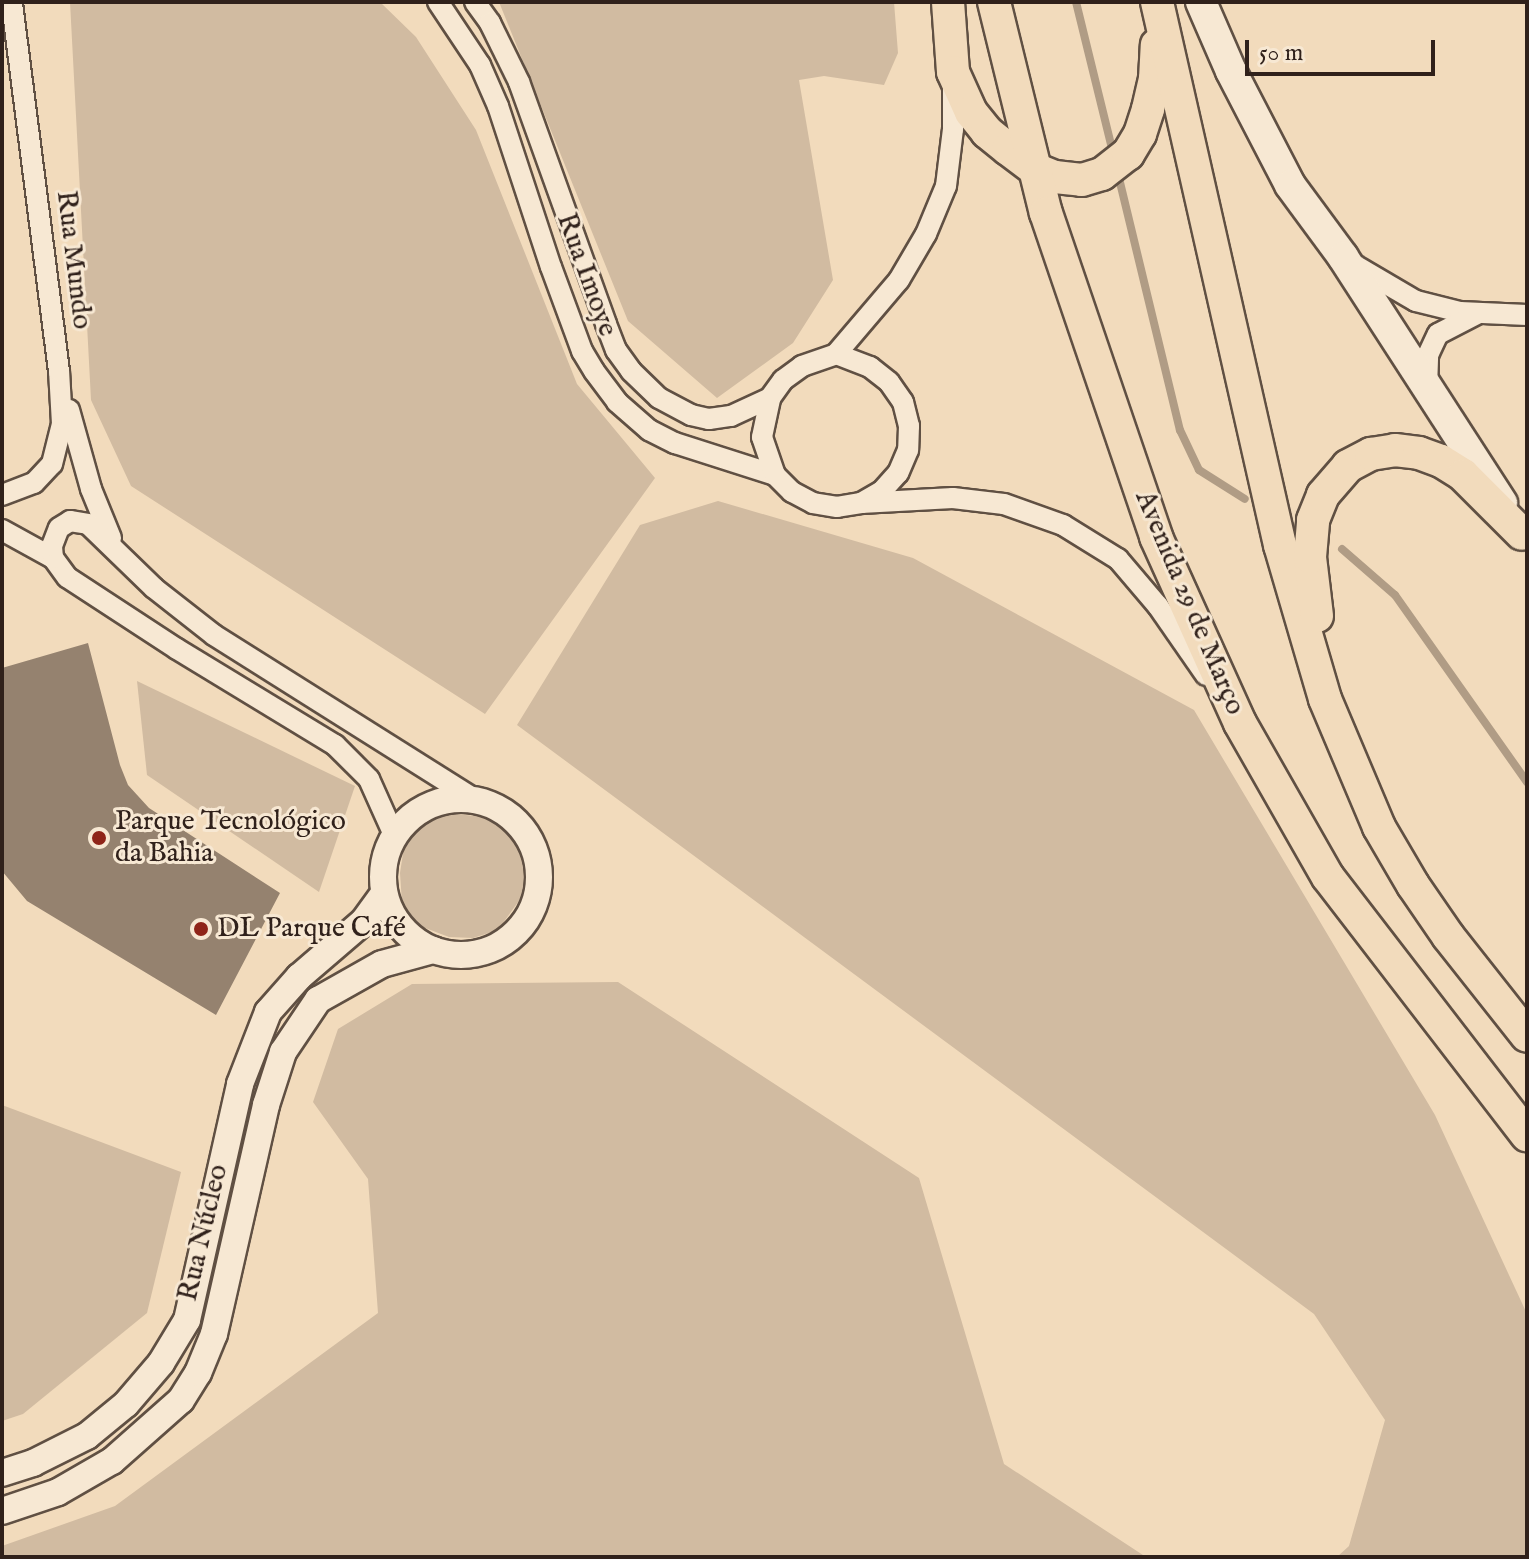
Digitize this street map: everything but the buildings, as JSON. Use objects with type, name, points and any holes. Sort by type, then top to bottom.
[{"type":"main road","points":[[948,2],[953,72],[971,112],[987,132],[1045,173],[1082,180],[1102,174],[1128,154],[1140,134],[1155,79],[1158,4]]},
{"type":"main road","name":"Avenida 29 de Março","points":[[994,2],[1045,173],[1046,213],[1156,537],[1240,723],[1328,877],[1527,1135]]},
{"type":"main road","points":[[1201,2],[1231,71],[1290,185],[1343,257],[1524,538]]},
{"type":"main road","points":[[1158,4],[1280,545],[1325,699],[1379,827],[1413,885],[1448,936],[1527,1036]]},
{"type":"main road","points":[[1325,699],[1310,557],[1313,520],[1323,495],[1348,466],[1371,454],[1395,450],[1419,453],[1441,461],[1463,475],[1524,538]]},
{"type":"street","name":"Rua Mundo","points":[[2,495],[34,483],[52,464],[62,424],[59,371],[12,2]]},
{"type":"street","points":[[15,29],[21,2]]},
{"type":"street","name":"Rua Imoye","points":[[438,2],[480,65],[498,106],[551,267],[582,351],[594,371],[617,402],[649,430],[675,443],[775,475]]},
{"type":"street","name":"Rua Imoye","points":[[475,2],[490,23],[519,82],[616,350],[631,371],[659,398],[691,415],[709,419],[731,416],[770,398]]},
{"type":"street","points":[[953,72],[953,129],[946,186],[926,234],[899,280],[836,354],[802,366],[783,380],[770,398],[762,437],[775,475],[792,492],[813,503],[837,507],[953,498],[1004,504],[1063,525],[1118,559],[1158,606],[1240,723]]},
{"type":"street","points":[[1343,257],[1379,282],[1416,301],[1481,313],[1527,315]]},
{"type":"street","points":[[1427,388],[1428,355],[1438,334],[1481,313]]},
{"type":"street","points":[[836,354],[870,367],[889,382],[903,402],[909,426],[908,450],[898,473],[882,491],[861,503]]},
{"type":"street","points":[[59,371],[84,468],[118,553]]},
{"type":"street","points":[[53,558],[53,538],[70,521],[88,524],[154,588],[214,635],[474,799],[504,812],[528,834],[537,855],[540,880],[535,905],[523,926],[504,943],[486,952],[467,956],[433,950],[406,934],[392,915],[384,893],[385,856],[394,835],[409,817],[429,805],[451,798],[474,799]]},
{"type":"street","points":[[2,530],[53,558],[67,577],[177,649],[335,745],[369,779],[394,835]]},
{"type":"street","name":"Rua Núcleo","points":[[2,1473],[33,1463],[87,1436],[126,1404],[161,1363],[187,1320],[240,1084],[268,1012],[299,977],[364,921],[384,893]]},
{"type":"street","name":"Rua Núcleo","points":[[2,1511],[58,1492],[112,1461],[151,1430],[181,1400],[198,1373],[214,1334],[266,1105],[283,1052],[318,1000],[382,964],[433,950]]},
{"type":"shaded area","points":[[70,2],[380,2],[416,37],[476,130],[577,384],[655,478],[485,714],[131,486],[91,400]]},
{"type":"shaded area","points":[[499,2],[894,2],[898,53],[884,85],[824,76],[799,80],[833,280],[793,343],[717,398],[628,321]]},
{"type":"shaded area","points":[[718,501],[913,558],[1194,710],[1435,1115],[1527,1314],[1527,1557],[1337,1557],[1349,1546],[1385,1420],[1314,1314],[517,725],[640,525]]},
{"type":"shaded area","points":[[137,681],[355,786],[319,892],[147,775]]},
{"type":"shaded area","points":[[446,813],[494,818],[512,832],[523,850],[527,876],[521,898],[498,930],[473,938],[449,937],[420,926],[402,903],[400,873],[405,840],[425,823]]},
{"type":"shaded area","points":[[618,982],[919,1178],[1004,1464],[1146,1557],[2,1557],[2,1546],[115,1506],[378,1313],[368,1179],[313,1102],[338,1029],[412,984]]},
{"type":"shaded area","points":[[2,1105],[181,1172],[147,1313],[23,1414],[2,1421]]},
{"type":"waterway","points":[[1076,2],[1114,157]]},
{"type":"waterway","points":[[1117,170],[1180,430],[1199,470],[1245,499]]},
{"type":"waterway","points":[[1342,549],[1395,595],[1527,782]]},
{"type":"place","name":"Parque Tecnológico da Bahia","points":[[99,838]]},
{"type":"place","name":"DL Parque Café","points":[[201,929]]}]
